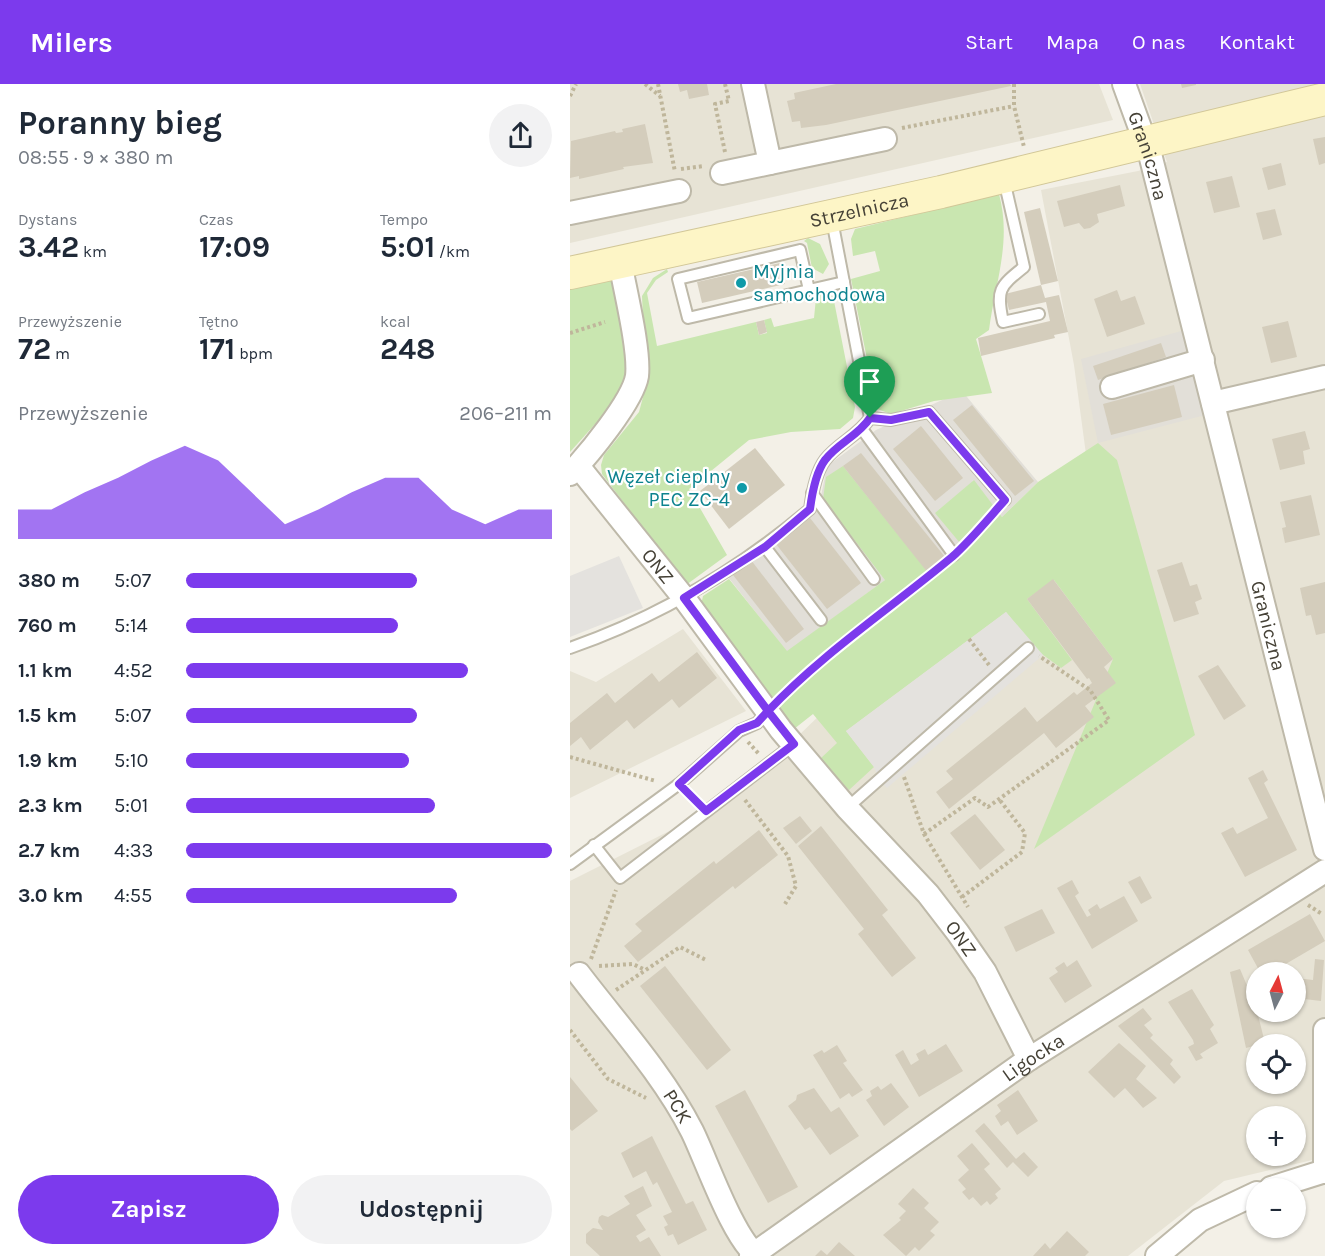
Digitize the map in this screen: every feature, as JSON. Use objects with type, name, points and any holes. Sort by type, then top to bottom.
[{"type":"street","points":[[753,84],[770,163]]},
{"type":"street","name":"Graniczna","points":[[1124,84],[1147,144],[1325,849]]},
{"type":"street","name":"Strzelnicza","points":[[570,273],[831,217],[1147,144],[1325,99]]},
{"type":"street","points":[[718,167],[770,163],[885,139]]},
{"type":"street","points":[[570,213],[677,180]]},
{"type":"street","points":[[574,470],[622,408],[637,377],[633,336],[620,262]]},
{"type":"street","points":[[1112,387],[1203,360]]},
{"type":"street","points":[[1213,403],[1325,377]]},
{"type":"street","name":"ONZ","points":[[574,470],[684,598],[768,711],[847,808],[928,894],[985,972],[1029,1059]]},
{"type":"street","name":"Ligocka","points":[[755,1255],[1029,1059],[1325,871]]},
{"type":"street","name":"PCK","points":[[579,974],[672,1096],[692,1130],[736,1228],[755,1255]]},
{"type":"street","points":[[1305,1178],[1325,1172],[1325,1030]]},
{"type":"street","points":[[1157,1256],[1200,1220],[1246,1198]]},
{"type":"lane","points":[[1003,177],[1024,267],[1002,284],[998,299],[1003,322],[1039,314]]},
{"type":"lane","points":[[570,648],[606,636],[684,598],[765,547],[810,509],[812,493],[825,460],[862,429],[870,418],[831,217]]},
{"type":"lane","points":[[809,290],[800,250],[678,279],[688,318],[844,282]]},
{"type":"lane","points":[[870,418],[891,420],[929,412],[1005,500]]},
{"type":"lane","points":[[862,429],[954,555]]},
{"type":"lane","points":[[812,493],[874,579]]},
{"type":"lane","points":[[765,547],[821,620]]},
{"type":"lane","points":[[847,808],[1028,648]]},
{"type":"lane","points":[[570,864],[679,784],[739,730],[757,723],[768,711]]},
{"type":"lane","points":[[594,845],[620,878],[794,744]]},
{"type":"path","points":[[570,96],[576,84]]},
{"type":"path","points":[[645,84],[661,96]]},
{"type":"path","points":[[658,84],[677,180],[718,167],[715,104],[729,101],[725,84]]},
{"type":"path","points":[[1014,84],[1014,106],[1024,148]]},
{"type":"path","points":[[904,127],[1014,106]]},
{"type":"path","points":[[570,333],[605,322]]},
{"type":"path","points":[[768,711],[852,635],[954,555],[1005,500]]},
{"type":"path","points":[[969,639],[997,676]]},
{"type":"path","points":[[924,834],[975,798],[988,807],[1109,720],[1090,690],[1028,648]]},
{"type":"path","points":[[739,730],[768,764]]},
{"type":"path","points":[[570,757],[666,784]]},
{"type":"path","points":[[899,762],[924,834],[974,917]]},
{"type":"path","points":[[736,788],[788,856],[796,886],[785,904]]},
{"type":"path","points":[[962,897],[1022,852],[1025,833],[999,799]]},
{"type":"path","points":[[620,878],[589,966],[633,964],[645,970]]},
{"type":"path","points":[[610,994],[680,947],[706,960]]},
{"type":"path","points":[[570,1030],[608,1079],[650,1100]]},
{"type":"shaded area","points":[[570,84],[1099,84],[1113,120],[570,243]]},
{"type":"shaded area","points":[[1140,84],[1325,84],[1325,1157],[1306,1162],[1306,1106],[1246,1106],[1246,1166],[1287,1166],[1224,1181],[1128,1256],[570,1256],[570,881],[733,799],[825,710],[1090,484],[1074,365],[1041,190],[1138,171],[1167,162]]},
{"type":"shaded area","points":[[1192,328],[1213,413],[1098,443],[1081,359]]},
{"type":"shaded area","points":[[962,391],[1038,482],[1002,517],[973,480],[960,543],[945,557],[907,564],[787,652],[728,577],[819,506],[827,466],[876,430]]},
{"type":"shaded area","points":[[619,556],[643,608],[570,637],[570,576]]},
{"type":"shaded area","points":[[1006,612],[1043,655],[887,788],[879,780],[874,767],[846,731]]},
{"type":"shaded area","points":[[683,629],[746,711],[570,798],[570,671],[596,682]]},
{"type":"green space","points":[[999,194],[1004,229],[1001,262],[989,330],[976,339],[992,393],[934,401],[891,414],[877,409],[851,279],[880,271],[875,251],[853,256],[851,239],[855,229]]},
{"type":"green space","points":[[808,238],[820,244],[829,264],[823,274],[812,268],[807,243],[804,241]]},
{"type":"green space","points":[[667,269],[668,272],[656,280],[647,293],[657,346],[756,322],[759,335],[767,333],[764,320],[771,318],[774,327],[814,318],[816,298],[821,294],[833,296],[855,407],[853,418],[840,429],[791,432],[749,440],[689,489],[727,555],[686,585],[602,474],[601,465],[604,455],[639,412],[646,386],[642,296],[653,278]]},
{"type":"green space","points":[[614,278],[627,375],[614,403],[570,452],[570,287]]},
{"type":"green space","points":[[1098,443],[1117,460],[1195,735],[1034,849],[1113,659],[1054,580],[1027,599],[1072,660],[1061,668],[1035,649],[1006,612],[846,731],[874,767],[849,790],[820,759],[837,743],[813,714],[794,729],[701,605],[703,596],[729,579],[787,651],[885,580],[823,499],[826,477],[843,466],[928,572],[960,543],[935,513],[974,480],[1002,517],[1038,482]]},
{"type":"building","points":[[678,84],[707,84],[709,95],[689,99],[687,90],[680,92]]},
{"type":"building","points":[[836,84],[1010,84],[1011,86],[826,125],[801,128],[800,121],[792,122],[787,101],[795,99],[794,93]]},
{"type":"building","points":[[1181,84],[1196,84],[1196,85],[1182,88]]},
{"type":"building","points":[[645,124],[653,163],[623,167],[624,169],[579,179],[579,176],[570,178],[571,141],[615,131],[616,133],[623,132],[622,129]]},
{"type":"building","points":[[1325,137],[1325,163],[1319,165],[1313,139]]},
{"type":"building","points":[[1281,163],[1286,185],[1268,190],[1262,168]]},
{"type":"building","points":[[1232,176],[1240,207],[1214,213],[1206,182]]},
{"type":"building","points":[[1120,185],[1125,206],[1097,214],[1099,222],[1090,228],[1084,229],[1079,223],[1064,227],[1057,201]]},
{"type":"building","points":[[1040,208],[1058,281],[1041,285],[1024,212]]},
{"type":"building","points":[[1275,209],[1282,235],[1263,240],[1256,213]]},
{"type":"building","name":"Myjnia samochodowa","points":[[780,263],[785,284],[702,303],[697,282]]},
{"type":"building","points":[[1041,285],[1045,298],[1059,295],[1068,332],[1054,335],[1055,338],[981,356],[978,338],[1050,321],[1046,302],[1009,310],[1005,294]]},
{"type":"building","points":[[1117,290],[1121,301],[1135,296],[1145,324],[1107,337],[1094,299]]},
{"type":"building","points":[[764,320],[767,332],[759,335],[756,322]]},
{"type":"building","points":[[1288,321],[1297,357],[1271,363],[1262,327]]},
{"type":"building","points":[[1161,343],[1166,357],[1098,380],[1093,366]]},
{"type":"building","points":[[1174,385],[1182,417],[1111,435],[1103,404]]},
{"type":"building","points":[[972,405],[1034,481],[1015,496],[953,420]]},
{"type":"building","points":[[921,426],[963,478],[935,501],[893,449]]},
{"type":"building","points":[[1305,431],[1310,449],[1303,451],[1305,464],[1280,470],[1272,439]]},
{"type":"building","name":"Węzeł cieplny PEC ZC-4","points":[[755,448],[785,485],[729,529],[700,491]]},
{"type":"building","points":[[861,453],[945,557],[928,573],[843,466]]},
{"type":"building","points":[[1311,495],[1320,535],[1285,543],[1282,528],[1286,527],[1280,502]]},
{"type":"building","points":[[810,518],[861,583],[827,609],[776,544]]},
{"type":"building","points":[[751,560],[804,629],[786,643],[733,575]]},
{"type":"building","points":[[1182,562],[1190,586],[1197,584],[1202,599],[1195,602],[1199,614],[1174,622],[1157,570]]},
{"type":"building","points":[[1053,579],[1113,659],[1104,667],[1116,683],[1085,706],[1094,717],[1056,748],[1044,733],[949,809],[936,792],[953,779],[946,771],[1025,707],[1037,722],[1074,692],[1077,695],[1092,683],[1027,599]]},
{"type":"building","points":[[1325,582],[1325,633],[1316,635],[1311,615],[1306,616],[1300,588]]},
{"type":"building","points":[[697,652],[717,678],[679,708],[672,699],[634,729],[627,720],[590,750],[581,737],[570,746],[570,723],[607,693],[615,703],[652,673],[659,682]]},
{"type":"building","points":[[1218,665],[1246,706],[1224,720],[1198,676]]},
{"type":"building","points":[[1263,770],[1268,780],[1264,783],[1297,850],[1245,877],[1221,833],[1233,827],[1237,834],[1268,818],[1248,778]]},
{"type":"building","points":[[975,814],[1005,850],[980,870],[950,833]]},
{"type":"building","points":[[800,816],[812,831],[796,844],[783,828]]},
{"type":"building","points":[[821,826],[888,910],[882,915],[916,958],[892,977],[858,934],[864,929],[798,846]]},
{"type":"building","points":[[759,830],[778,855],[735,889],[733,886],[638,962],[624,946],[642,931],[635,924],[714,861],[716,864]]},
{"type":"building","points":[[1140,876],[1152,898],[1141,904],[1128,882]]},
{"type":"building","points":[[1072,880],[1079,893],[1075,896],[1087,917],[1091,915],[1088,910],[1097,904],[1100,909],[1124,896],[1138,921],[1092,949],[1057,888]]},
{"type":"building","points":[[1042,909],[1055,933],[1016,952],[1004,927]]},
{"type":"building","points":[[1310,914],[1325,941],[1289,962],[1255,962],[1248,950]]},
{"type":"building","points":[[1315,959],[1324,960],[1321,1001],[1306,999],[1306,979],[1313,980]]},
{"type":"building","points":[[1077,960],[1092,986],[1065,1003],[1049,978],[1058,972],[1055,968],[1064,962],[1067,967]]},
{"type":"building","points":[[665,966],[731,1050],[707,1070],[640,986]]},
{"type":"building","points":[[1240,969],[1246,983],[1246,1022],[1260,1022],[1263,1034],[1246,1034],[1246,1048],[1230,972]]},
{"type":"building","points":[[1192,989],[1214,1025],[1210,1029],[1218,1043],[1200,1054],[1203,1058],[1196,1061],[1188,1047],[1194,1044],[1193,1040],[1168,1002]]},
{"type":"building","points":[[1143,1008],[1152,1019],[1144,1025],[1153,1035],[1150,1038],[1173,1060],[1170,1064],[1181,1077],[1174,1084],[1118,1026]]},
{"type":"building","points":[[1119,1043],[1146,1066],[1136,1079],[1157,1098],[1143,1108],[1125,1088],[1114,1098],[1088,1072]]},
{"type":"building","points":[[946,1044],[963,1071],[919,1097],[895,1055],[903,1050],[911,1065],[919,1060],[916,1054],[925,1049],[928,1055]]},
{"type":"building","points":[[837,1045],[847,1061],[843,1063],[863,1090],[852,1097],[849,1093],[840,1099],[813,1055],[822,1050],[824,1053]]},
{"type":"building","points":[[570,1077],[598,1111],[572,1131],[570,1129]]},
{"type":"building","points":[[891,1083],[909,1107],[884,1126],[866,1100],[872,1096],[870,1091],[878,1086],[881,1090]]},
{"type":"building","points":[[814,1088],[831,1112],[839,1107],[859,1136],[830,1155],[810,1127],[805,1130],[788,1106],[796,1100],[797,1095]]},
{"type":"building","points":[[745,1090],[798,1187],[768,1203],[715,1106]]},
{"type":"building","points":[[1018,1090],[1038,1121],[1017,1135],[1008,1121],[1001,1126],[995,1116],[1001,1111],[997,1105]]},
{"type":"building","points":[[984,1123],[1016,1159],[1024,1152],[1038,1167],[1028,1177],[1013,1162],[1007,1168],[975,1131]]},
{"type":"building","points":[[652,1136],[686,1204],[693,1201],[707,1230],[678,1245],[673,1234],[668,1236],[664,1227],[668,1225],[663,1216],[672,1212],[657,1182],[653,1185],[646,1171],[633,1178],[621,1153]]},
{"type":"building","points":[[972,1143],[990,1164],[984,1169],[1001,1189],[995,1194],[998,1198],[990,1205],[987,1201],[981,1206],[973,1197],[969,1200],[962,1192],[966,1189],[958,1180],[969,1170],[957,1156]]},
{"type":"building","points":[[643,1186],[652,1206],[636,1215],[646,1230],[636,1236],[640,1242],[649,1237],[661,1256],[600,1256],[586,1243],[586,1234],[593,1228],[603,1230],[598,1222],[599,1217],[602,1215],[608,1217],[630,1204],[624,1196]]},
{"type":"building","points":[[913,1188],[929,1203],[924,1208],[939,1222],[930,1231],[935,1235],[919,1251],[915,1247],[906,1256],[883,1235],[901,1220],[899,1218],[906,1211],[898,1204]]},
{"type":"building","points":[[1067,1231],[1089,1252],[1085,1256],[1033,1256],[1045,1243],[1050,1249]]},
{"type":"building","points":[[839,1242],[855,1256],[815,1256],[821,1250],[827,1255]]},
{"type":"place","name":"Myjnia samochodowa","points":[[741,283]]},
{"type":"place","name":"Węzeł cieplny PEC ZC-4","points":[[742,488]]},
{"type":"route","points":[[870,418],[862,429],[825,460],[812,493],[810,509],[765,547],[684,598],[768,711],[757,723],[739,730],[679,784],[706,811],[794,744],[768,711],[783,695],[852,635],[954,555],[1005,500],[929,412],[891,420],[870,418]]}]
